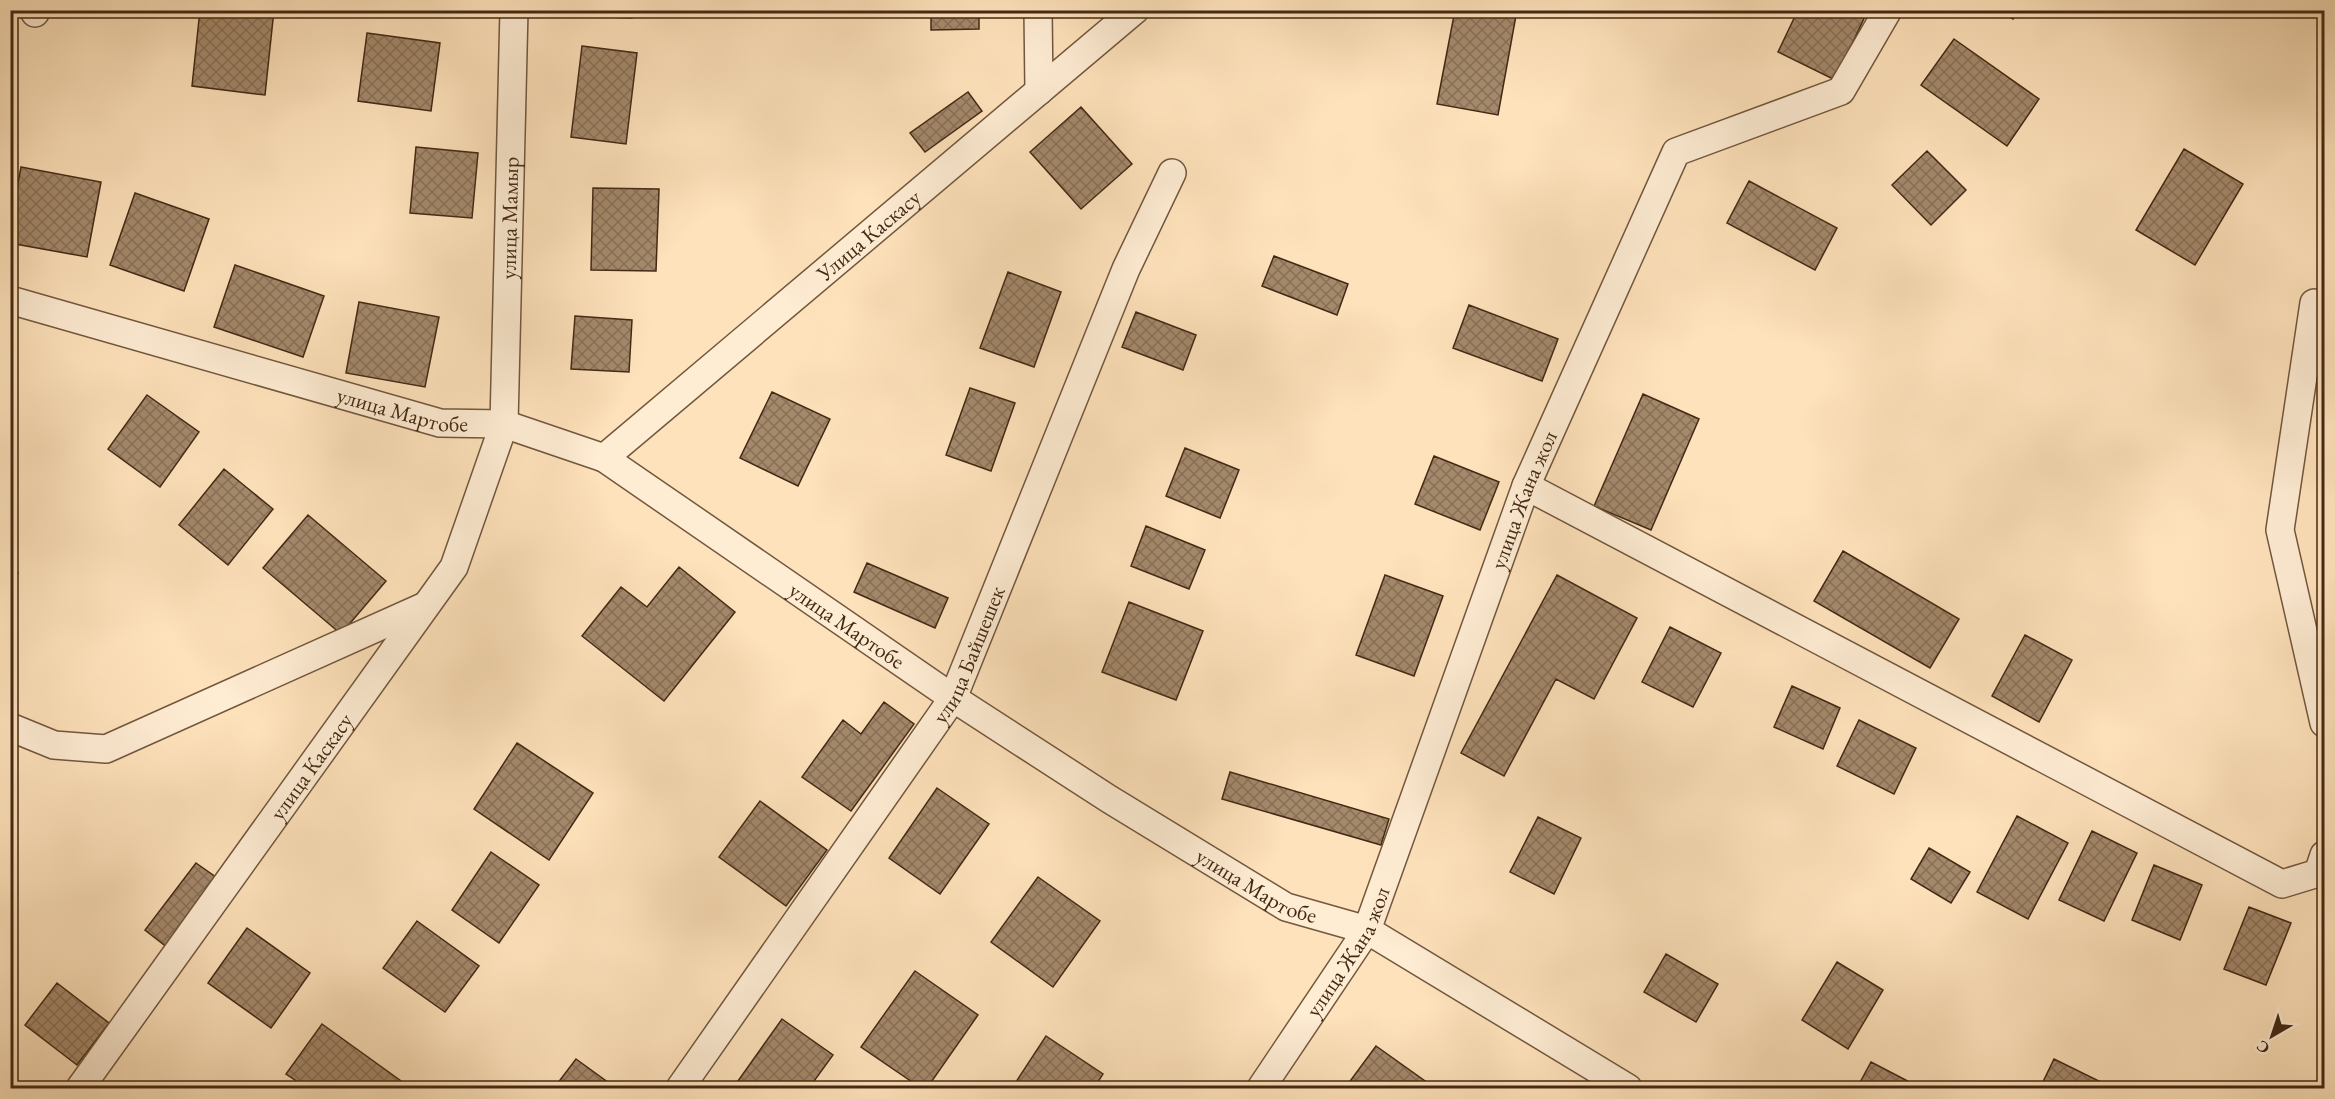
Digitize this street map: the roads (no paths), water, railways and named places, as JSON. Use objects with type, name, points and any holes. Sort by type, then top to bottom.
[{"type":"street","name":"улица Мамыр","points":[[504,424],[514,10]]},
{"type":"street","points":[[1038,10],[1039,92]]},
{"type":"street","name":"Улица Каскасу","points":[[604,458],[1135,10]]},
{"type":"street","name":"улица Жана жол","points":[[1261,1089],[1367,930],[1526,486],[1676,152],[1841,91],[1888,10]]},
{"type":"street","name":"улица Байшешек","points":[[680,1089],[953,698],[1126,269],[1172,173]]},
{"type":"street","name":"улица Мартобе","points":[[10,300],[440,423],[504,424],[604,458],[953,698],[1109,799],[1286,907],[1367,930],[1628,1089]]},
{"type":"street","points":[[2314,303],[2280,530],[2325,723]]},
{"type":"street","name":"улица Каскасу","points":[[80,1089],[454,567],[504,424]]},
{"type":"street","points":[[1526,486],[2282,884],[2318,873],[2325,855]]},
{"type":"street","points":[[10,727],[54,745],[106,748],[427,605]]}]
